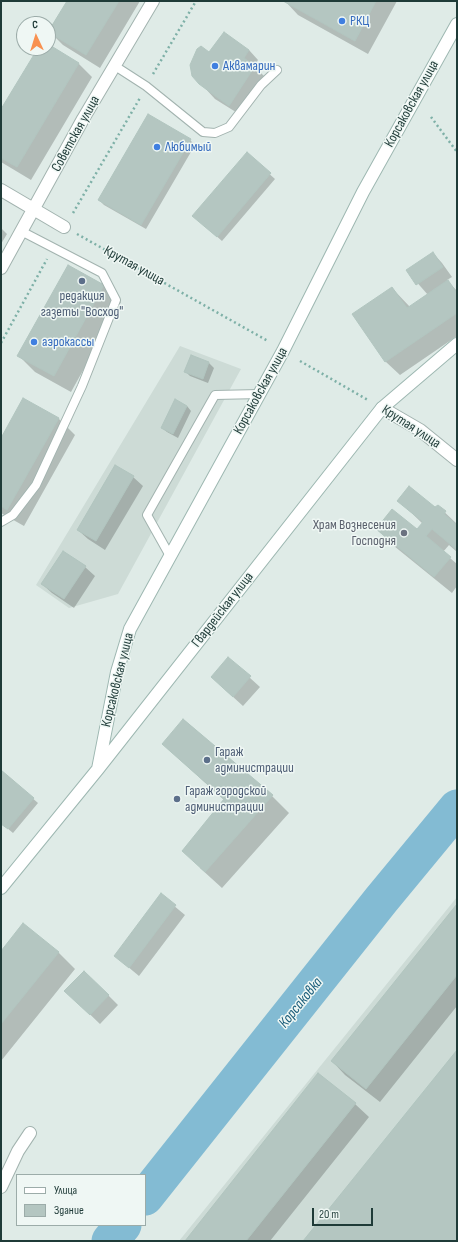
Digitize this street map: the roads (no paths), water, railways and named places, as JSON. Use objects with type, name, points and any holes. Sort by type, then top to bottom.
[{"type":"main road","name":"Советская улица","points":[[1,268],[153,1]]},
{"type":"main road","name":"Корсаковская улица","points":[[98,769],[117,672],[130,629],[260,394],[363,192],[457,24]]},
{"type":"main road","points":[[1,190],[64,227]]},
{"type":"main road","name":"Гвардейская улица","points":[[1,888],[98,769],[382,408],[457,344]]},
{"type":"main road","name":"Крутая улица","points":[[382,408],[420,430],[457,460]]},
{"type":"main road","points":[[1,1187],[18,1151],[30,1133]]},
{"type":"lane","points":[[115,66],[146,86],[203,132],[215,133],[229,127],[261,85],[277,70]]},
{"type":"lane","points":[[1,522],[13,515],[36,485],[82,386],[116,300],[102,272],[21,231]]},
{"type":"lane","points":[[170,556],[147,515],[215,395],[260,394]]},
{"type":"waterway","name":"Корсаковка","points":[[146,1196],[381,900],[457,808]]},
{"type":"waterway","name":"Корсаковка","points":[[110,1241],[122,1226]]},
{"type":"place","name":"РКЦ","points":[[342,21]]},
{"type":"place","name":"Аквамарин","points":[[215,66]]},
{"type":"place","name":"Любимый","points":[[157,147]]},
{"type":"place","name":"редакция газеты \"Восход\"","points":[[82,281]]},
{"type":"place","name":"аэрокассы","points":[[34,342]]},
{"type":"place","name":"Храм Вознесения Господня","points":[[404,533]]},
{"type":"place","name":"Гараж администрации","points":[[207,760]]},
{"type":"place","name":"Гараж городской администрации","points":[[177,799]]}]
